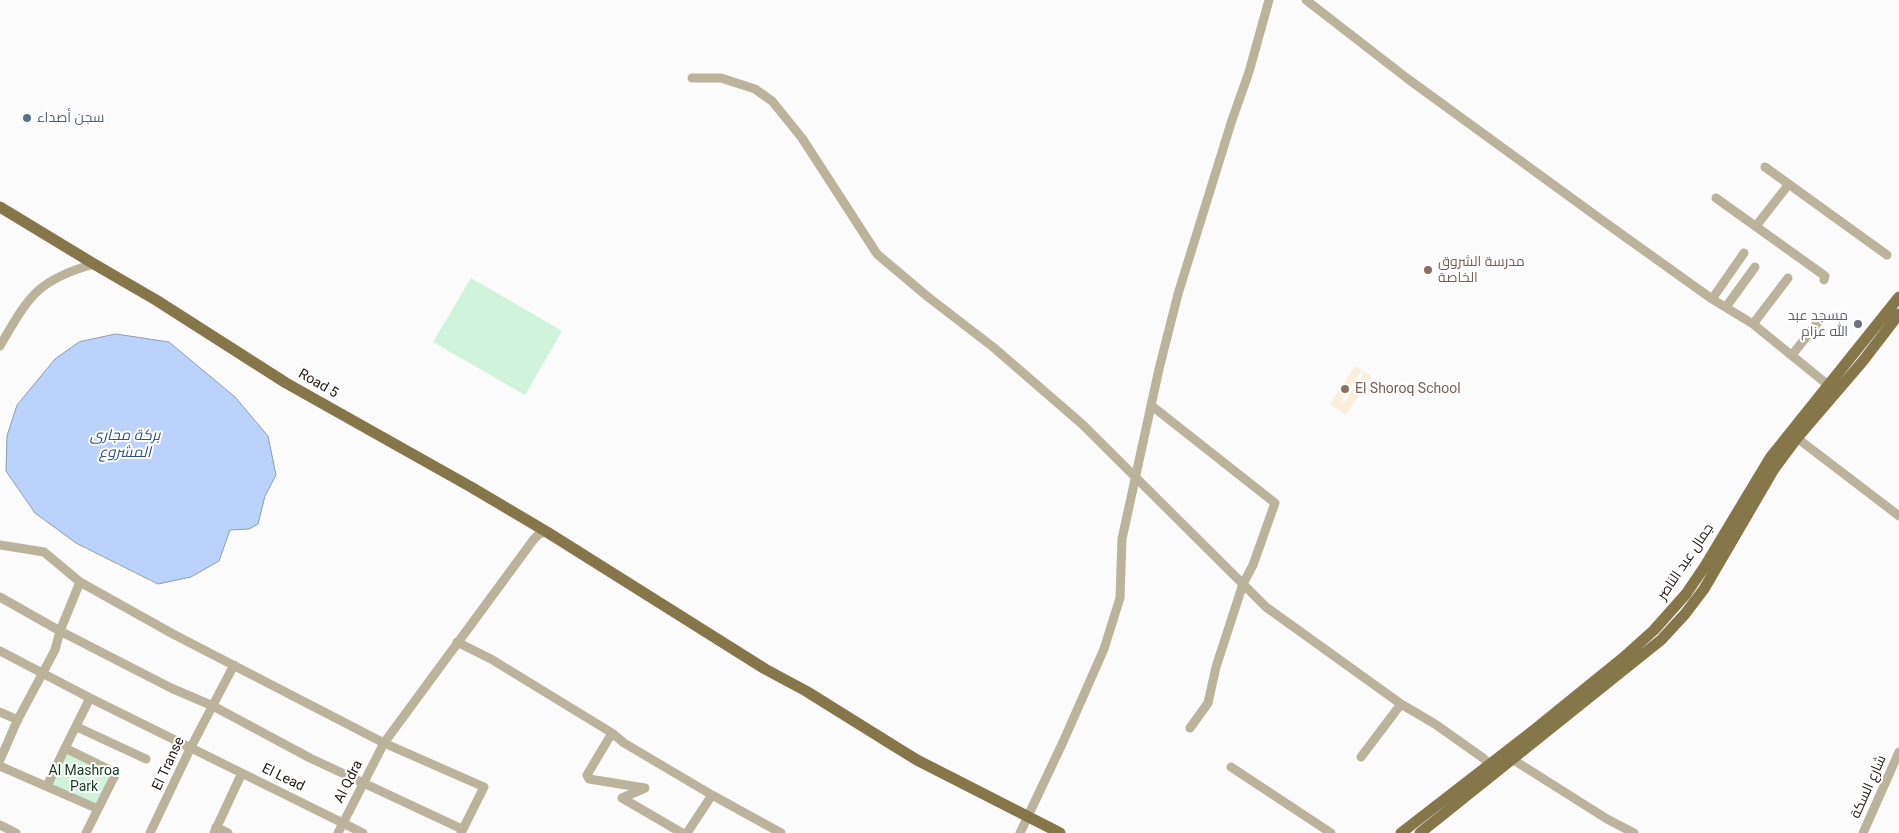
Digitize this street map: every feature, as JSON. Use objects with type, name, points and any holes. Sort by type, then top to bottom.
[{"type":"main road","name":"Road 5","points":[[0,207],[156,300],[286,383],[547,532],[900,750],[1060,833]]},
{"type":"main road","name":"جمال عبد الناصر","points":[[1401,833],[1493,769],[1512,759],[1661,640],[1685,614],[1722,559],[1774,469],[1899,297]]},
{"type":"main road","name":"جمال عبد الناصر","points":[[1420,833],[1654,630],[1686,594],[1705,566],[1770,458],[1899,314]]},
{"type":"street","points":[[1020,833],[1104,649],[1120,598],[1122,539],[1159,369],[1178,294],[1232,120],[1249,72],[1269,0]]},
{"type":"street","points":[[1306,0],[1451,110],[1712,299],[1752,324],[1833,389]]},
{"type":"street","points":[[692,78],[721,78],[755,89],[772,101],[802,138],[877,254],[928,297],[993,347],[1082,424],[1266,607],[1401,704],[1435,724],[1483,758],[1493,769]]},
{"type":"street","points":[[1765,168],[1887,255]]},
{"type":"street","points":[[1756,226],[1788,184]]},
{"type":"street","points":[[1716,198],[1825,276],[1824,280]]},
{"type":"street","points":[[1712,299],[1744,253]]},
{"type":"street","points":[[0,346],[20,312],[36,292],[61,275],[94,264]]},
{"type":"street","points":[[1726,307],[1755,267]]},
{"type":"street","points":[[1752,324],[1788,278]]},
{"type":"street","points":[[1792,355],[1822,317]]},
{"type":"street","points":[[1152,406],[1274,503],[1253,565],[1243,584],[1216,666],[1208,703],[1190,728]]},
{"type":"street","points":[[1797,438],[1899,516]]},
{"type":"street","name":"Al Qdra","points":[[338,833],[384,743],[534,539],[539,534],[547,532]]},
{"type":"street","points":[[0,545],[44,552],[80,582],[173,634],[384,743],[484,787],[461,831],[310,758],[213,706],[171,688],[60,631],[0,597]]},
{"type":"street","points":[[0,760],[18,720],[55,650],[60,631],[80,582]]},
{"type":"street","points":[[457,642],[490,659],[612,733],[624,743],[712,795],[781,833]]},
{"type":"street","name":"El Lead","points":[[0,651],[42,674],[362,833]]},
{"type":"street","name":"El Transe","points":[[155,832],[191,747],[234,665]]},
{"type":"street","points":[[47,786],[90,698]]},
{"type":"street","points":[[1361,757],[1401,704]]},
{"type":"street","points":[[0,712],[18,720]]},
{"type":"street","points":[[77,726],[146,759]]},
{"type":"street","points":[[612,733],[587,775],[589,779],[645,788],[622,798],[682,833]]},
{"type":"street","points":[[65,748],[116,773],[86,833]]},
{"type":"street","name":"شارع السكة","points":[[1863,833],[1899,752]]},
{"type":"street","points":[[1512,759],[1607,819],[1634,833]]},
{"type":"street","points":[[0,766],[98,810]]},
{"type":"street","points":[[1231,767],[1331,833]]},
{"type":"street","points":[[228,833],[215,830],[242,774]]},
{"type":"street","points":[[687,833],[712,795]]},
{"type":"street","points":[[0,825],[16,833]]},
{"type":"shaded area","name":"El Shoroq School","points":[[1355,366],[1371,376],[1346,415],[1330,404]],"holes":[[[1361,371],[1364,373],[1344,403],[1341,401]]]},
{"type":"green space","points":[[471,278],[562,331],[525,395],[433,342]]},
{"type":"green space","name":"Al Mashroa Park","points":[[66,751],[111,772],[95,806],[51,784]]},
{"type":"water","name":"بركة مجارى المشروع","points":[[116,334],[169,342],[235,397],[268,436],[276,475],[265,496],[258,524],[249,529],[230,530],[219,561],[191,577],[158,584],[76,543],[35,513],[6,471],[7,436],[17,405],[55,359],[79,342]]},
{"type":"place","name":"سجن أصداء","points":[[27,118]]},
{"type":"place","name":"مدرسة الشروق الخاصة","points":[[1428,270]]},
{"type":"place","name":"مسجد عبد الله عزام","points":[[1858,324]]},
{"type":"place","name":"El Shoroq School","points":[[1345,389]]}]
